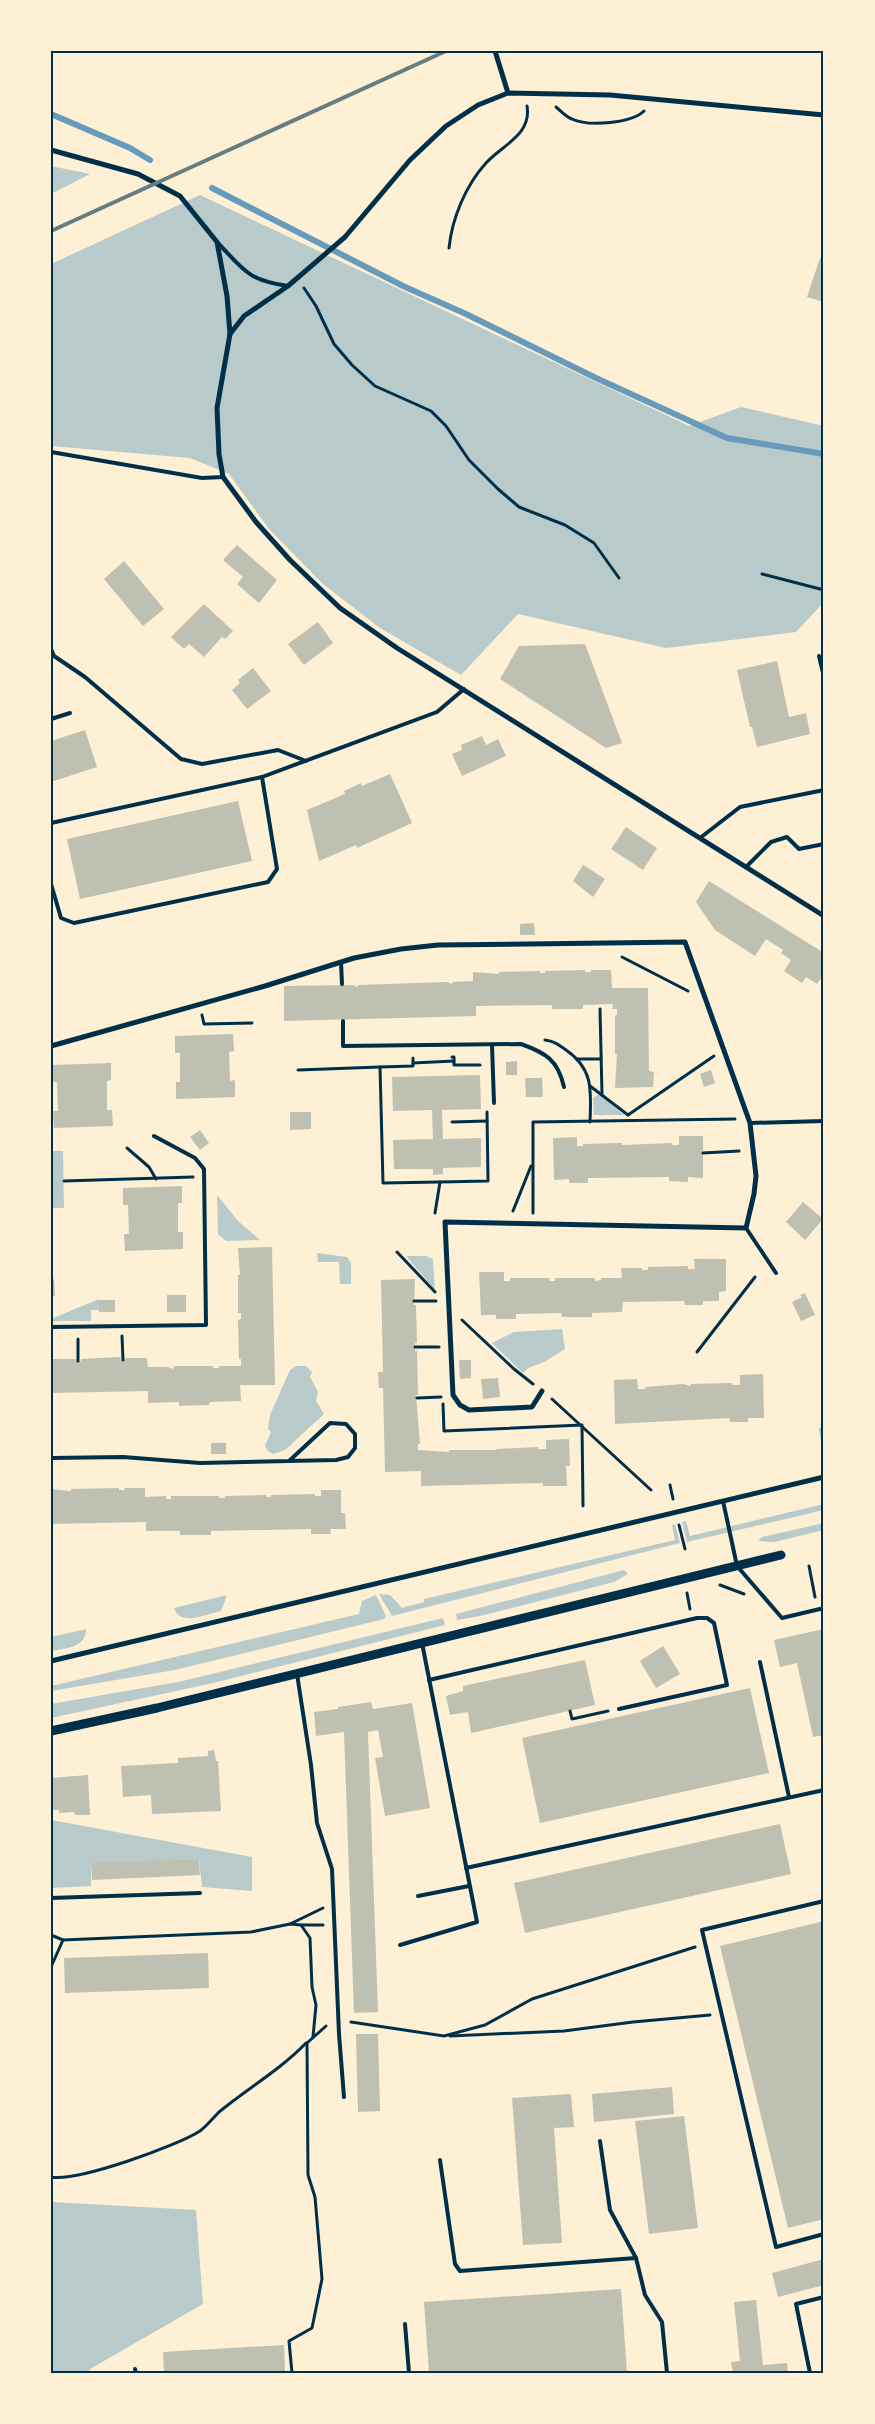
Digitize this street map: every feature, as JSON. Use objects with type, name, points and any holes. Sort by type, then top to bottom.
[{"type":"street","points":[[495,51],[508,93]]},
{"type":"street","points":[[230,334],[244,316],[288,286],[294,279],[327,254],[345,237],[410,160],[446,126],[478,104],[508,93],[610,95],[824,115]]},
{"type":"street","points":[[51,150],[138,174],[180,196],[217,242],[227,296],[230,334],[217,408],[219,454],[223,477],[256,522],[290,560],[340,608],[397,648],[824,916]]},
{"type":"street","points":[[51,1046],[265,986],[341,962],[401,949],[438,945],[685,942],[750,1123],[756,1176],[746,1228],[446,1222],[450,1383],[453,1395],[460,1404],[469,1410],[532,1407],[542,1391]]},
{"type":"street","points":[[51,1661],[824,1476]]},
{"type":"street","points":[[51,1731],[297,1674],[781,1555]]},
{"type":"lane","points":[[217,242],[248,274],[263,282],[288,286]]},
{"type":"lane","points":[[51,452],[202,478],[223,477]]},
{"type":"lane","points":[[52,651],[54,656],[85,677],[181,760],[202,764],[278,750],[306,760]]},
{"type":"lane","points":[[818,656],[824,677]]},
{"type":"lane","points":[[51,823],[262,777],[437,712],[464,689]]},
{"type":"lane","points":[[51,719],[70,713]]},
{"type":"lane","points":[[51,884],[61,918],[74,923],[268,882],[277,869],[262,777]]},
{"type":"lane","points":[[700,838],[740,807],[824,790]]},
{"type":"lane","points":[[746,867],[771,842],[787,837],[799,849],[824,844]]},
{"type":"lane","points":[[341,962],[342,984]]},
{"type":"lane","points":[[343,1021],[343,1046],[520,1044],[539,1050],[560,1069],[564,1087]]},
{"type":"lane","points":[[492,1044],[494,1103]]},
{"type":"lane","points":[[750,1123],[824,1121]]},
{"type":"lane","points":[[51,1327],[206,1325],[204,1177],[201,1163],[154,1136]]},
{"type":"lane","points":[[746,1228],[776,1274]]},
{"type":"lane","points":[[51,1458],[123,1457],[200,1463],[336,1460],[348,1457],[355,1448],[356,1434],[346,1424],[330,1422],[289,1461]]},
{"type":"lane","points":[[723,1501],[737,1566],[782,1618],[824,1608]]},
{"type":"lane","points":[[429,1680],[697,1618],[706,1618],[714,1623],[728,1685],[619,1709]]},
{"type":"lane","points":[[400,1945],[477,1922],[422,1643]]},
{"type":"lane","points":[[760,1662],[789,1797]]},
{"type":"lane","points":[[297,1674],[311,1765],[317,1823],[332,1869],[338,2021],[344,2096]]},
{"type":"lane","points":[[466,1868],[824,1790]]},
{"type":"lane","points":[[418,1896],[469,1886]]},
{"type":"lane","points":[[51,1898],[200,1893]]},
{"type":"lane","points":[[824,1901],[702,1930],[776,2247],[824,2234]]},
{"type":"lane","points":[[600,2141],[610,2210],[636,2258],[645,2295],[662,2322],[667,2373]]},
{"type":"lane","points":[[440,2160],[455,2264],[460,2271],[636,2258]]},
{"type":"lane","points":[[810,2373],[796,2304],[824,2297]]},
{"type":"lane","points":[[405,2324],[409,2373]]},
{"type":"path","points":[[449,248],[451,229],[462,201],[485,163],[522,133],[528,112],[524,93]]},
{"type":"path","points":[[541,94],[571,119],[594,124],[638,117],[656,99]]},
{"type":"path","points":[[294,279],[308,294],[330,333],[334,344],[352,365],[375,386],[432,411],[446,426],[469,460],[498,489],[519,506],[565,525],[594,542],[618,578]]},
{"type":"path","points":[[762,574],[824,590]]},
{"type":"path","points":[[620,956],[691,993]]},
{"type":"path","points":[[198,1005],[204,1024],[252,1023]]},
{"type":"path","points":[[600,1009],[602,1094]]},
{"type":"path","points":[[711,1046],[717,1063]]},
{"type":"path","points":[[628,1115],[714,1056]]},
{"type":"path","points":[[298,1070],[413,1066],[413,1058],[454,1057],[454,1065],[492,1064]]},
{"type":"path","points":[[576,1059],[601,1059]]},
{"type":"path","points":[[380,1067],[383,1183],[488,1181],[487,1109]]},
{"type":"path","points":[[590,1086],[628,1115]]},
{"type":"path","points":[[733,1110],[736,1126]]},
{"type":"path","points":[[628,1115],[628,1120]]},
{"type":"path","points":[[533,1224],[533,1122],[735,1118]]},
{"type":"path","points":[[452,1122],[487,1121]]},
{"type":"path","points":[[738,1142],[740,1158]]},
{"type":"path","points":[[127,1148],[149,1168],[156,1179]]},
{"type":"path","points":[[703,1153],[739,1150]]},
{"type":"path","points":[[508,1223],[533,1163]]},
{"type":"path","points":[[64,1181],[204,1177]]},
{"type":"path","points":[[435,1214],[440,1182]]},
{"type":"path","points":[[397,1252],[448,1306],[514,1369],[582,1425],[651,1490]]},
{"type":"path","points":[[697,1352],[755,1277]]},
{"type":"path","points":[[414,1301],[439,1301],[438,1287]]},
{"type":"path","points":[[122,1326],[123,1360]]},
{"type":"path","points":[[440,1338],[441,1355]]},
{"type":"path","points":[[78,1340],[78,1361]]},
{"type":"path","points":[[415,1347],[441,1347]]},
{"type":"path","points":[[442,1389],[444,1431],[582,1425]]},
{"type":"path","points":[[417,1398],[442,1397]]},
{"type":"path","points":[[582,1425],[583,1506]]},
{"type":"path","points":[[682,1536],[685,1549]]},
{"type":"path","points":[[809,1566],[817,1610]]},
{"type":"path","points":[[570,1711],[572,1719],[619,1709]]},
{"type":"path","points":[[51,1935],[63,1940],[251,1932],[290,1924],[334,1903]]},
{"type":"path","points":[[290,1924],[334,1925]]},
{"type":"path","points":[[301,1925],[310,1938],[312,1987],[316,2005],[313,2037]]},
{"type":"path","points":[[51,1967],[63,1940]]},
{"type":"path","points":[[444,2036],[484,2025],[532,1999],[586,1980],[705,1945]]},
{"type":"path","points":[[338,2021],[444,2036],[564,2031],[633,2022],[721,2014]]},
{"type":"path","points":[[51,2177],[81,2175],[111,2166],[150,2153],[200,2130],[220,2112],[291,2059],[327,2025]]},
{"type":"path","points":[[292,2373],[289,2341],[312,2328],[322,2279],[315,2197],[308,2175],[307,2043]]},
{"type":"shaded area","points":[[51,166],[90,174],[51,194]]},
{"type":"shaded area","points":[[200,195],[689,426],[741,407],[824,426],[824,602],[796,632],[666,648],[518,614],[461,675],[380,628],[323,584],[269,529],[229,474],[190,458],[51,446],[51,264]]},
{"type":"shaded area","points":[[599,1094],[624,1115],[594,1115],[593,1098]]},
{"type":"shaded area","points":[[51,1151],[63,1151],[64,1208],[51,1208]]},
{"type":"shaded area","points":[[217,1195],[238,1221],[260,1240],[226,1241],[218,1234]]},
{"type":"shaded area","points":[[317,1253],[347,1257],[351,1263],[351,1284],[340,1284],[339,1262],[318,1262]]},
{"type":"shaded area","points":[[406,1256],[426,1256],[433,1259],[435,1290]]},
{"type":"shaded area","points":[[99,1299],[99,1310],[91,1310],[91,1321],[51,1321],[51,1319]]},
{"type":"shaded area","points":[[562,1329],[565,1349],[544,1362],[528,1368],[523,1373],[492,1343],[514,1332]]},
{"type":"shaded area","points":[[296,1366],[306,1366],[312,1372],[310,1377],[318,1392],[316,1401],[324,1414],[285,1450],[273,1454],[265,1446],[271,1432],[268,1429],[270,1415],[290,1370]]},
{"type":"shaded area","points":[[824,1504],[824,1510],[687,1542],[682,1522],[686,1521],[690,1536]]},
{"type":"shaded area","points":[[824,1523],[824,1530],[774,1542],[758,1541],[762,1537]]},
{"type":"shaded area","points":[[675,1524],[680,1543],[392,1616],[379,1594],[390,1595],[402,1608],[424,1602],[424,1599],[675,1540],[672,1525]]},
{"type":"shaded area","points":[[624,1570],[628,1574],[614,1582],[480,1616],[457,1620],[456,1614]]},
{"type":"shaded area","points":[[227,1595],[221,1611],[194,1618],[182,1617],[177,1614],[174,1608]]},
{"type":"shaded area","points":[[376,1595],[386,1616],[384,1619],[175,1670],[51,1691],[51,1686],[359,1614],[362,1601]]},
{"type":"shaded area","points":[[443,1618],[445,1625],[213,1683],[51,1718],[51,1704],[178,1682]]},
{"type":"shaded area","points":[[86,1629],[83,1640],[79,1644],[51,1651],[51,1637]]},
{"type":"shaded area","points":[[51,1820],[252,1857],[252,1891],[202,1887],[199,1859],[91,1864],[91,1886],[51,1888]]},
{"type":"shaded area","points":[[51,2202],[196,2210],[203,2304],[90,2369],[89,2373],[51,2373]]},
{"type":"building","points":[[820,258],[824,259],[824,302],[807,297]]},
{"type":"building","points":[[237,545],[277,580],[259,603],[237,584],[243,577],[223,560]]},
{"type":"building","points":[[124,561],[164,609],[143,626],[104,579]]},
{"type":"building","points":[[204,604],[233,631],[225,639],[222,637],[204,657],[189,644],[184,649],[171,637]]},
{"type":"building","points":[[318,622],[333,643],[304,665],[288,644]]},
{"type":"building","points":[[585,644],[622,743],[606,748],[500,679],[519,646]]},
{"type":"building","points":[[777,661],[789,717],[806,713],[810,734],[757,747],[752,727],[750,727],[737,670]]},
{"type":"building","points":[[253,668],[271,691],[247,709],[232,690],[240,683],[238,680]]},
{"type":"building","points":[[85,730],[97,767],[51,782],[51,741]]},
{"type":"building","points":[[482,736],[486,745],[498,739],[506,756],[462,776],[452,754],[462,750],[461,745]]},
{"type":"building","points":[[390,774],[412,823],[357,848],[356,845],[319,861],[307,810],[345,794],[344,791],[361,783],[362,786]]},
{"type":"building","points":[[238,801],[252,861],[80,899],[67,839]]},
{"type":"building","points":[[626,827],[657,848],[643,870],[611,849]]},
{"type":"building","points":[[583,865],[605,879],[593,897],[573,881]]},
{"type":"building","points":[[709,881],[824,953],[824,974],[817,984],[806,977],[802,983],[784,971],[791,960],[781,953],[783,950],[766,939],[755,956],[715,930],[696,902]]},
{"type":"building","points":[[534,923],[535,935],[520,935],[520,924]]},
{"type":"building","points":[[585,970],[585,972],[591,972],[591,970],[611,970],[612,988],[648,988],[649,1071],[654,1072],[653,1087],[615,1088],[617,1054],[615,1054],[615,1016],[617,1015],[617,1009],[612,1009],[613,1004],[583,1005],[583,1009],[552,1009],[552,1005],[476,1006],[476,1016],[284,1021],[284,986],[352,985],[358,987],[358,985],[447,982],[452,984],[453,982],[473,981],[473,972],[499,974],[499,972],[540,971],[540,973],[545,973],[545,971]]},
{"type":"building","points":[[233,1034],[234,1051],[229,1052],[230,1081],[235,1080],[235,1097],[176,1099],[176,1082],[180,1082],[180,1053],[175,1053],[175,1036]]},
{"type":"building","points":[[517,1061],[517,1075],[506,1075],[506,1062]]},
{"type":"building","points":[[111,1063],[111,1080],[107,1081],[107,1110],[112,1110],[113,1126],[54,1128],[53,1111],[58,1111],[57,1082],[52,1082],[52,1065]]},
{"type":"building","points":[[711,1070],[715,1083],[704,1087],[700,1074]]},
{"type":"building","points":[[480,1075],[481,1109],[442,1110],[443,1139],[481,1138],[481,1167],[443,1168],[443,1174],[433,1175],[433,1169],[394,1169],[393,1140],[433,1139],[432,1110],[393,1111],[392,1077]]},
{"type":"building","points":[[525,1078],[542,1078],[543,1097],[526,1097]]},
{"type":"building","points":[[290,1112],[311,1112],[311,1129],[290,1130]]},
{"type":"building","points":[[200,1130],[209,1143],[200,1150],[190,1137]]},
{"type":"building","points":[[679,1136],[703,1136],[703,1178],[688,1177],[688,1182],[669,1181],[669,1177],[588,1178],[588,1183],[569,1183],[569,1179],[554,1180],[553,1138],[577,1137],[577,1146],[583,1146],[583,1144],[622,1143],[622,1145],[672,1143],[672,1145],[679,1145]]},
{"type":"building","points":[[182,1186],[182,1203],[178,1203],[178,1232],[183,1232],[183,1249],[125,1251],[124,1234],[129,1234],[128,1205],[123,1205],[123,1188]]},
{"type":"building","points":[[803,1202],[823,1219],[805,1240],[786,1222]]},
{"type":"building","points":[[272,1247],[275,1385],[240,1385],[241,1401],[210,1402],[209,1405],[179,1406],[179,1402],[148,1403],[148,1391],[51,1393],[51,1359],[75,1359],[76,1361],[81,1361],[81,1359],[120,1357],[121,1360],[127,1358],[147,1358],[148,1367],[168,1367],[174,1369],[174,1366],[213,1366],[213,1368],[219,1368],[219,1366],[241,1366],[241,1359],[239,1359],[238,1320],[241,1319],[241,1313],[238,1313],[238,1275],[240,1275],[238,1248]]},
{"type":"building","points":[[694,1259],[726,1259],[726,1291],[719,1292],[719,1301],[703,1301],[703,1305],[685,1305],[684,1301],[623,1302],[622,1312],[592,1313],[592,1317],[562,1317],[561,1313],[516,1314],[516,1319],[496,1319],[496,1315],[481,1315],[479,1272],[504,1272],[504,1281],[510,1281],[510,1278],[549,1278],[550,1281],[555,1281],[555,1278],[595,1278],[595,1281],[601,1280],[601,1278],[622,1278],[621,1268],[642,1268],[642,1270],[648,1270],[648,1267],[688,1266],[688,1269],[695,1269]]},
{"type":"building","points":[[51,1279],[54,1279],[55,1296],[51,1296]]},
{"type":"building","points":[[415,1279],[414,1305],[416,1305],[417,1343],[415,1343],[415,1351],[417,1351],[418,1395],[416,1395],[420,1444],[418,1444],[418,1450],[449,1452],[449,1450],[496,1450],[538,1447],[538,1449],[546,1449],[546,1440],[569,1439],[570,1466],[566,1466],[567,1486],[543,1486],[543,1483],[421,1486],[421,1471],[385,1472],[383,1388],[379,1388],[378,1372],[383,1372],[381,1280]]},
{"type":"building","points":[[805,1293],[815,1315],[801,1321],[792,1302],[802,1297],[800,1295]]},
{"type":"building","points":[[167,1295],[186,1295],[186,1312],[167,1312]]},
{"type":"building","points":[[99,1300],[115,1300],[115,1312],[99,1312]]},
{"type":"building","points":[[459,1360],[471,1360],[471,1378],[460,1379]]},
{"type":"building","points":[[763,1374],[764,1418],[748,1418],[748,1422],[730,1422],[729,1418],[615,1424],[614,1380],[637,1379],[638,1389],[645,1389],[645,1387],[683,1384],[691,1386],[691,1384],[732,1383],[733,1385],[740,1385],[740,1375]]},
{"type":"building","points":[[498,1378],[500,1397],[483,1399],[481,1379]]},
{"type":"building","points":[[824,1427],[824,1442],[821,1442],[819,1428]]},
{"type":"building","points":[[211,1443],[226,1443],[226,1454],[211,1454]]},
{"type":"building","points":[[119,1488],[119,1490],[125,1490],[124,1488],[145,1488],[145,1497],[166,1496],[166,1499],[171,1499],[171,1496],[219,1496],[219,1498],[225,1498],[225,1496],[266,1495],[266,1497],[271,1497],[271,1495],[315,1494],[315,1496],[321,1496],[321,1490],[341,1490],[341,1513],[345,1513],[346,1529],[330,1529],[331,1534],[311,1534],[311,1529],[211,1531],[211,1535],[180,1535],[180,1531],[146,1531],[146,1522],[51,1524],[51,1489],[71,1491],[71,1489]]},
{"type":"building","points":[[824,1629],[824,1735],[813,1737],[797,1663],[780,1667],[774,1640]]},
{"type":"building","points":[[663,1646],[680,1674],[656,1688],[640,1661]]},
{"type":"building","points":[[585,1660],[595,1705],[471,1733],[468,1712],[450,1715],[446,1696],[463,1691],[463,1686]]},
{"type":"building","points":[[750,1688],[769,1773],[540,1823],[522,1738]]},
{"type":"building","points":[[371,1702],[373,1709],[412,1703],[430,1808],[385,1816],[375,1758],[383,1757],[378,1730],[368,1732],[378,2012],[354,2013],[344,1732],[316,1736],[314,1712]]},
{"type":"building","points":[[214,1750],[216,1761],[218,1761],[221,1811],[152,1814],[151,1795],[123,1797],[121,1766],[178,1763],[178,1758],[208,1756],[208,1751]]},
{"type":"building","points":[[88,1775],[90,1815],[75,1815],[74,1812],[59,1813],[59,1810],[51,1810],[51,1778]]},
{"type":"building","points":[[780,1824],[791,1874],[525,1933],[514,1883]]},
{"type":"building","points":[[199,1859],[200,1875],[92,1880],[91,1863]]},
{"type":"building","points":[[824,1921],[824,2219],[788,2228],[720,1946]]},
{"type":"building","points":[[208,1953],[209,1988],[65,1993],[64,1958]]},
{"type":"building","points":[[356,2034],[378,2034],[380,2111],[358,2112]]},
{"type":"building","points":[[672,2087],[674,2114],[594,2122],[592,2094]]},
{"type":"building","points":[[571,2094],[574,2127],[554,2128],[562,2243],[523,2245],[512,2098]]},
{"type":"building","points":[[684,2116],[698,2228],[649,2234],[635,2121]]},
{"type":"building","points":[[824,2259],[824,2285],[778,2297],[772,2273]]},
{"type":"building","points":[[621,2289],[627,2373],[429,2373],[424,2302]]},
{"type":"building","points":[[756,2300],[763,2365],[787,2363],[788,2373],[733,2373],[731,2362],[740,2361],[734,2302]]},
{"type":"building","points":[[284,2345],[285,2373],[164,2373],[163,2352]]},
{"type":"waterway","points":[[51,114],[130,148],[150,160]]},
{"type":"waterway","points":[[212,188],[403,286],[727,438],[824,454]]},
{"type":"railway","points":[[51,231],[446,51]]}]
